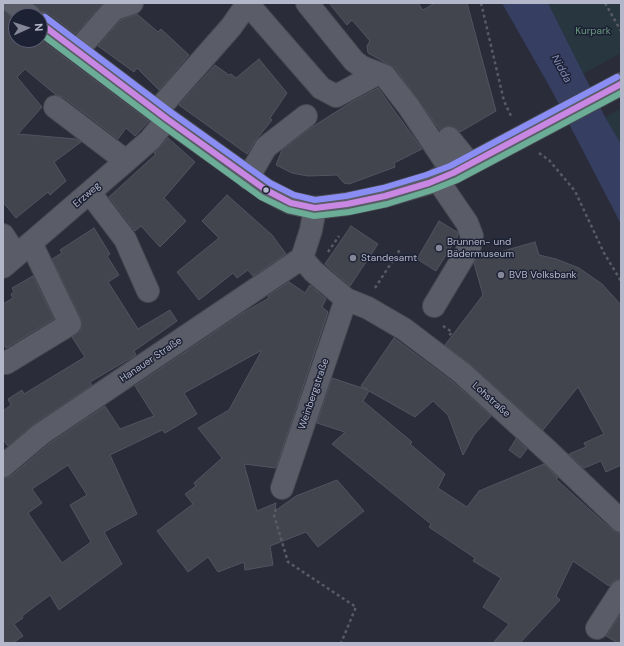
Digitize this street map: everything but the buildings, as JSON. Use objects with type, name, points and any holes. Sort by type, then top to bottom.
[{"type":"street","points":[[77,51],[114,9],[132,3]]},
{"type":"street","points":[[247,3],[321,88],[336,96],[377,74]]},
{"type":"street","name":"Erzweg","points":[[17,255],[150,140],[162,115],[231,27],[247,3]]},
{"type":"street","points":[[308,3],[354,61],[362,67],[385,76],[409,107],[454,172]]},
{"type":"street","points":[[48,29],[248,178],[266,190],[291,203],[315,208],[368,200],[407,190],[454,172],[621,84]]},
{"type":"street","points":[[55,107],[126,161]]},
{"type":"street","points":[[248,178],[266,147],[306,116]]},
{"type":"street","points":[[440,319],[470,246],[472,236],[467,223],[454,172],[449,138]]},
{"type":"street","points":[[90,193],[125,238],[148,291]]},
{"type":"street","points":[[315,208],[311,230],[302,258],[313,271],[346,300]]},
{"type":"street","points":[[3,235],[70,324],[6,363]]},
{"type":"street","name":"Hanauer Straße","points":[[3,466],[52,426],[302,258]]},
{"type":"street","name":"Weinbergstraße","points":[[282,488],[346,300]]},
{"type":"street","name":"Lohstraße","points":[[346,300],[382,314],[462,373],[548,451],[621,521]]},
{"type":"street","points":[[597,628],[621,591]]},
{"type":"path","points":[[481,3],[504,101],[549,160],[575,191],[604,253],[621,281]]},
{"type":"path","points":[[605,3],[621,30]]},
{"type":"path","points":[[328,252],[335,246],[339,236]]},
{"type":"path","points":[[374,289],[401,248]]},
{"type":"path","points":[[440,319],[452,332]]},
{"type":"path","points":[[282,488],[274,515],[288,562],[356,607],[341,643]]},
{"type":"green space","name":"Kurpark","points":[[548,3],[621,3],[621,53],[583,74]]},
{"type":"green space","points":[[621,109],[621,144],[605,117]]},
{"type":"water","name":"Nidda","points":[[502,3],[548,3],[605,117],[621,144],[621,224],[551,89]]},
{"type":"transit line","points":[[48,19],[172,113],[270,183],[294,195],[315,200],[346,196],[383,188],[450,166],[617,77]]},
{"type":"transit line","points":[[48,29],[167,119],[266,190],[291,203],[315,208],[347,204],[385,196],[429,183],[453,173],[621,84]]},
{"type":"transit line","points":[[48,39],[261,197],[288,210],[314,216],[349,212],[387,204],[432,190],[457,180],[621,93]]},
{"type":"place","name":"Brunnen- und Bädermuseum","points":[[439,248]]},
{"type":"place","name":"Standesamt","points":[[353,258]]},
{"type":"place","name":"BVB Volksbank","points":[[501,275]]}]
